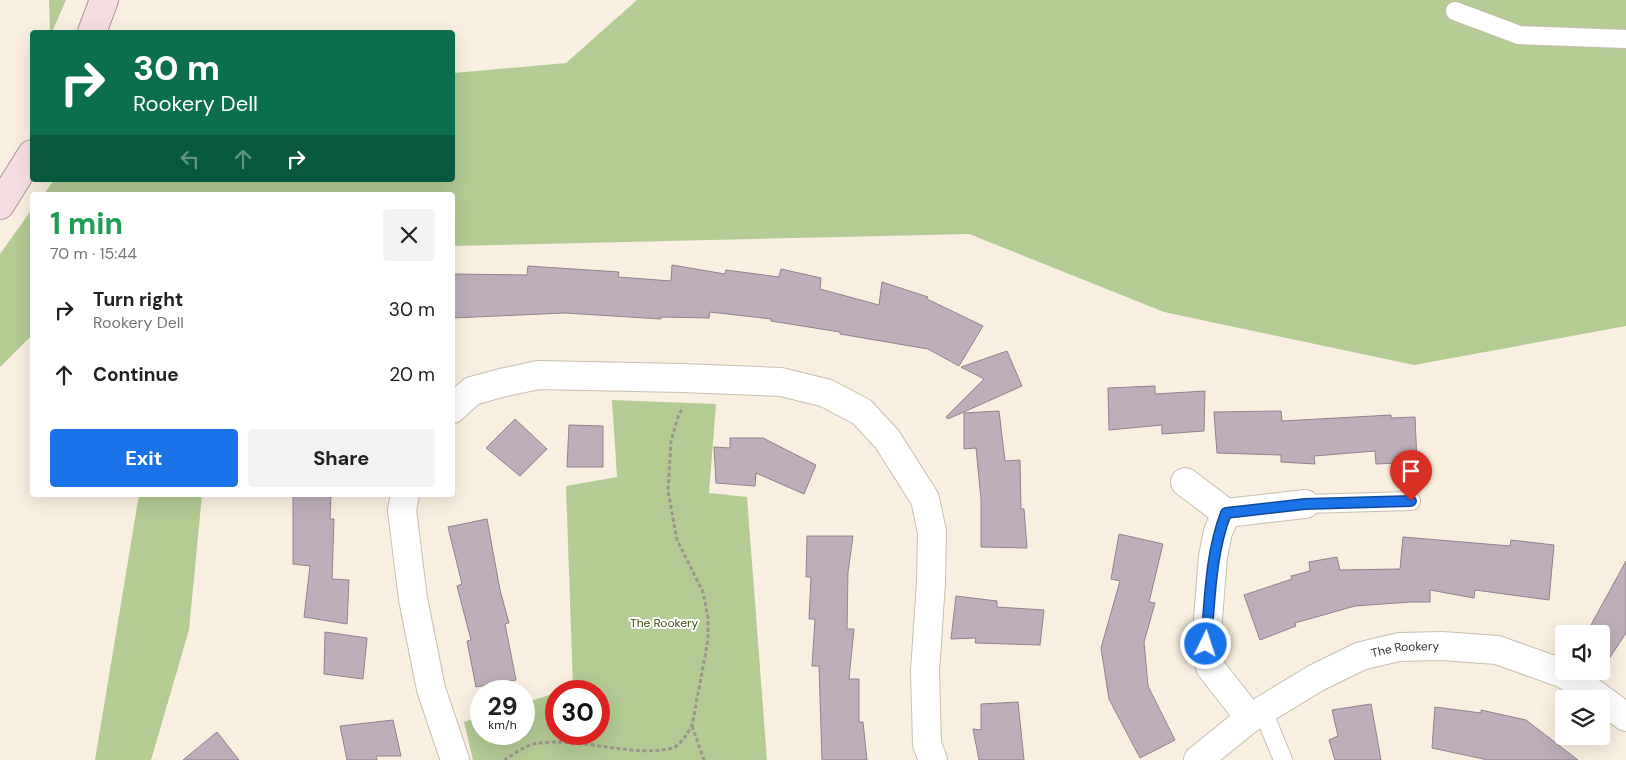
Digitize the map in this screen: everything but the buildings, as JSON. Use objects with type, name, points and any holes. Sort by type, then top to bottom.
[{"type":"main road","points":[[93,30],[104,0]]},
{"type":"main road","points":[[0,206],[30,157]]},
{"type":"street","points":[[455,406],[472,391],[501,382],[538,375],[781,382],[826,393],[862,412],[887,439],[925,499],[932,532],[931,582],[924,671],[927,744],[932,760]]},
{"type":"street","points":[[1185,482],[1226,513],[1305,504]]},
{"type":"street","points":[[405,497],[402,510],[413,599],[431,689],[455,760]]},
{"type":"street","points":[[1226,513],[1218,532],[1213,556],[1206,644],[1210,667],[1256,715]]},
{"type":"street","name":"The Rookery","points":[[1198,760],[1256,715],[1316,678],[1362,656],[1400,648],[1442,646],[1497,650],[1562,673],[1625,714]]},
{"type":"lane","points":[[1455,11],[1519,35],[1626,39]]},
{"type":"lane","points":[[1305,504],[1411,501]]},
{"type":"lane","points":[[1256,715],[1283,760]]},
{"type":"path","points":[[504,760],[533,744],[556,742],[594,747],[620,753],[654,754],[674,747],[686,736],[692,726],[708,640],[708,618],[703,592],[676,540],[668,491],[671,441],[678,417],[686,402]]},
{"type":"path","points":[[692,726],[704,760]]},
{"type":"green space","points":[[49,0],[66,0],[53,30],[50,30]]},
{"type":"green space","points":[[637,0],[1626,0],[1626,326],[1414,365],[1164,312],[969,234],[455,246],[455,192],[45,192],[53,182],[455,182],[455,73],[566,63]]},
{"type":"green space","points":[[30,212],[30,337],[0,367],[0,254]]},
{"type":"green space","name":"The Rookery","points":[[612,400],[716,404],[709,493],[747,497],[767,760],[473,760],[464,722],[470,720],[470,745],[535,745],[535,700],[545,696],[545,745],[610,745],[610,680],[573,680],[566,486],[617,477]]},
{"type":"green space","points":[[139,497],[202,497],[189,630],[151,760],[95,760]]},
{"type":"route","points":[[1206,644],[1213,556],[1218,532],[1226,513],[1305,504],[1411,501]]}]
